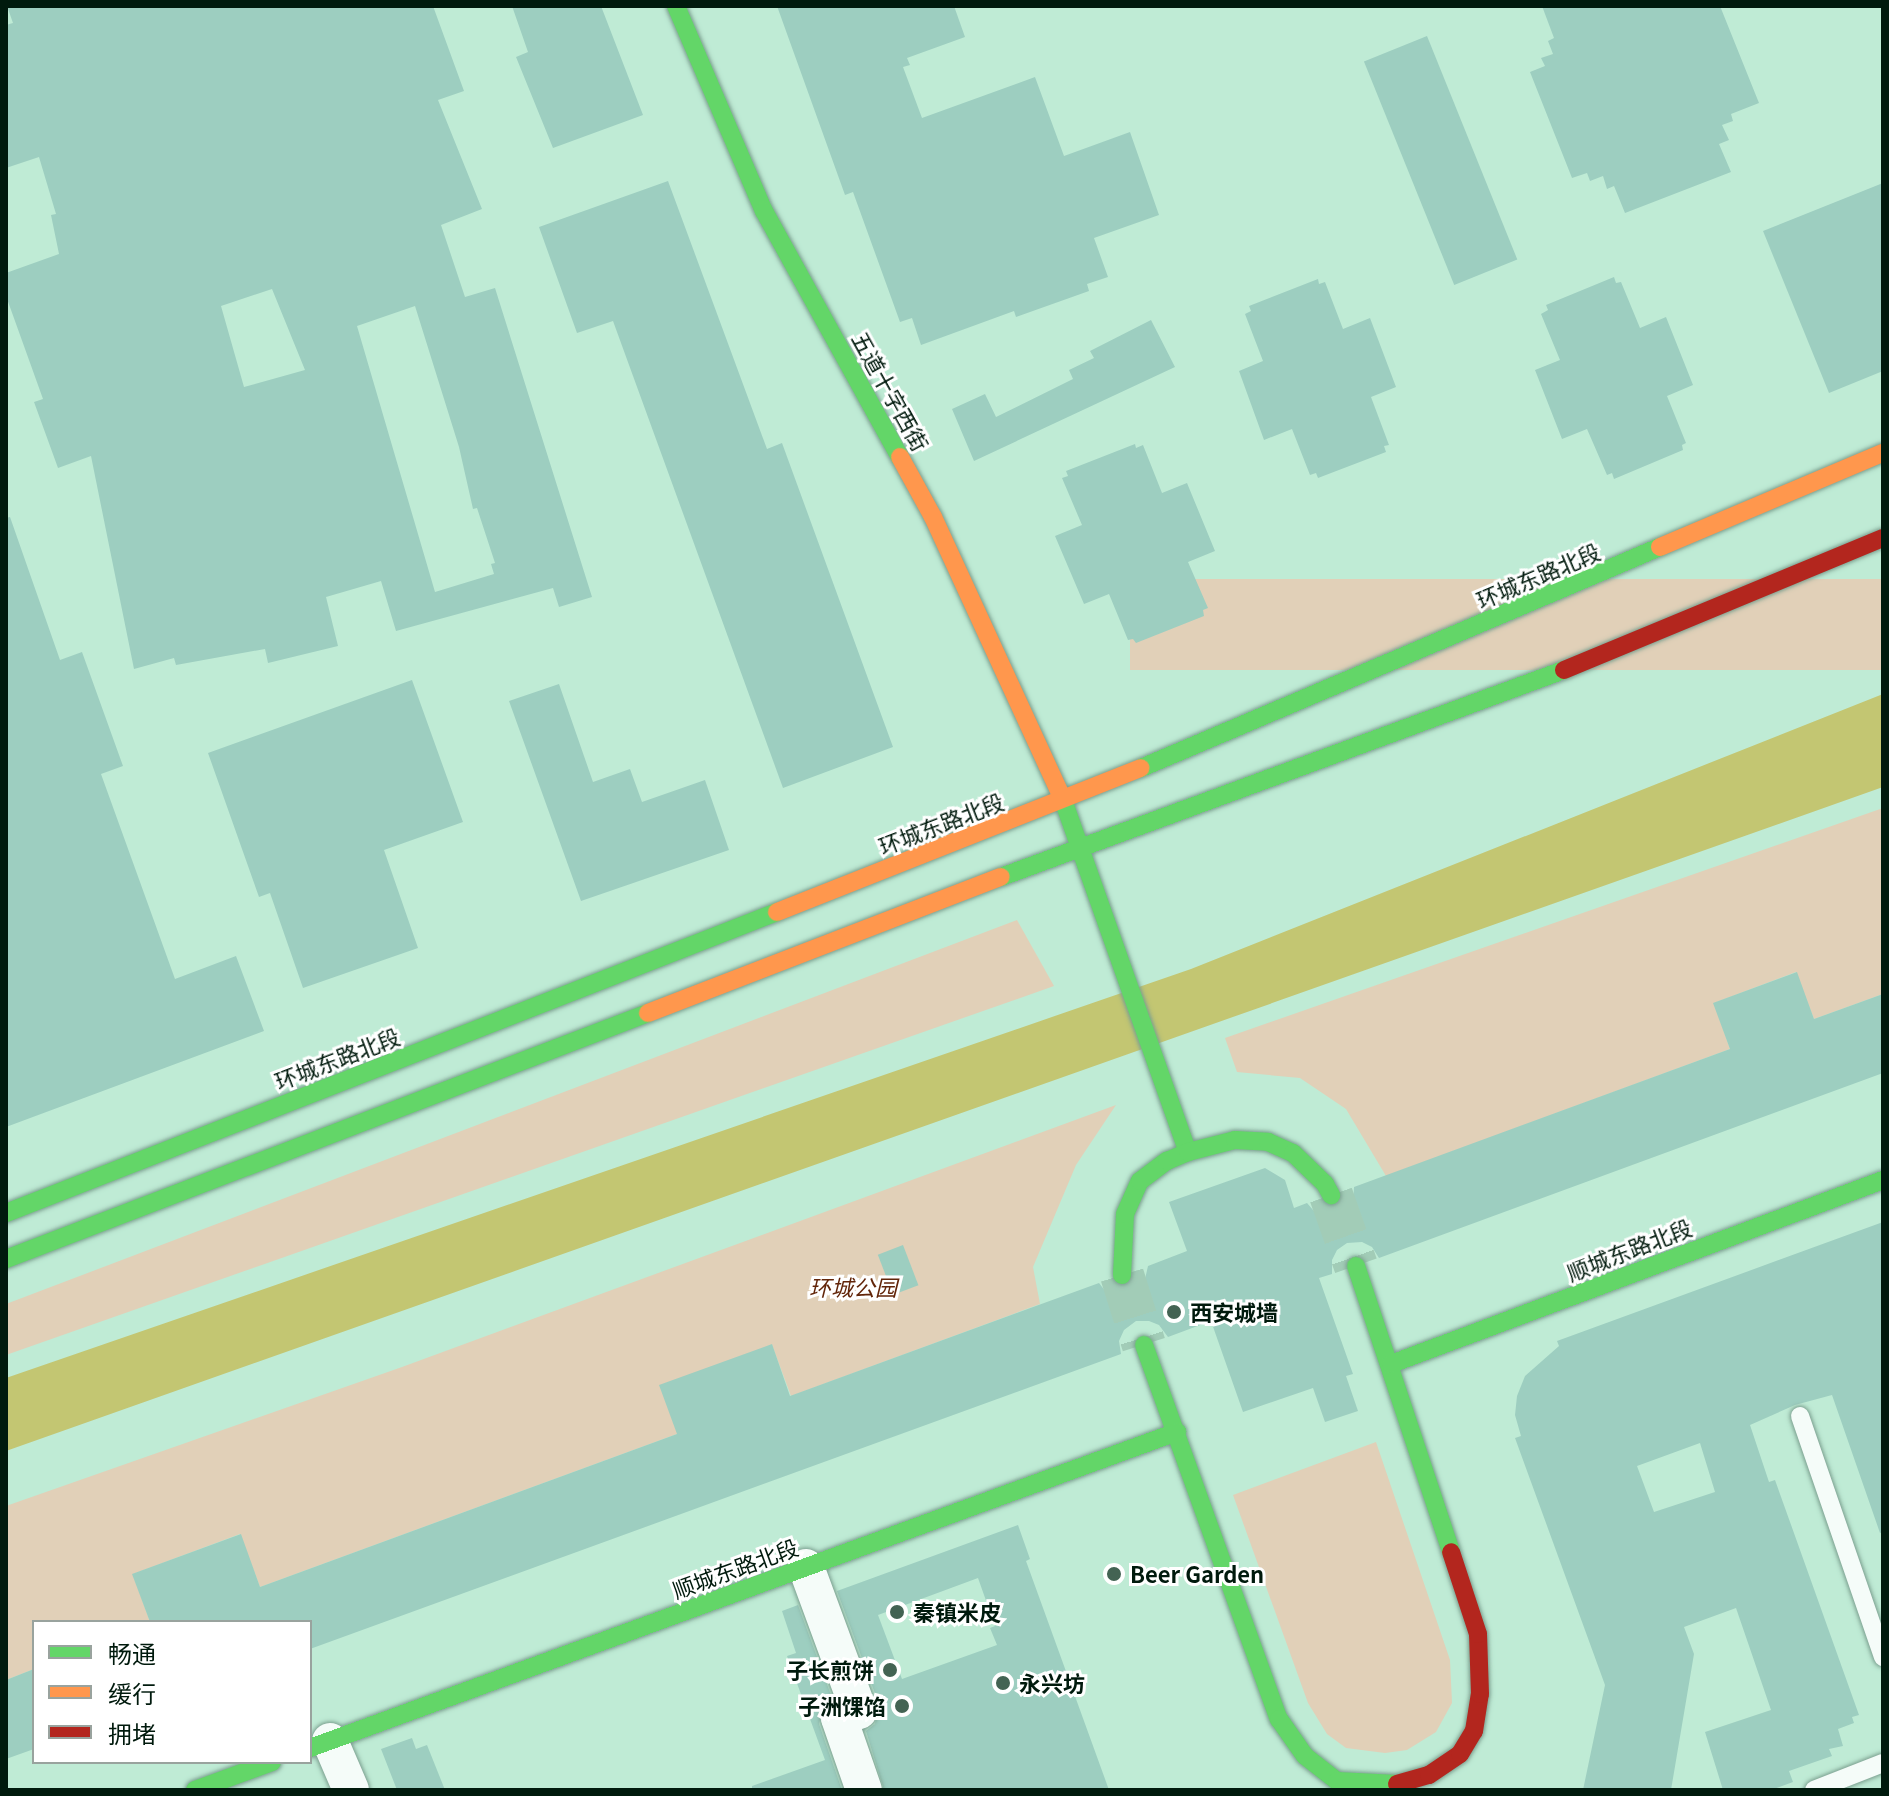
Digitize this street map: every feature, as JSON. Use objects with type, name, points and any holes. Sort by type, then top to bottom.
[{"type":"main road","name":"五道十字西街","points":[[676,6],[764,211],[933,517],[1064,800],[1188,1152]]},
{"type":"main road","name":"环城东路北段","points":[[6,1213],[1064,800],[1883,453]]},
{"type":"main road","points":[[6,1259],[1081,846],[1621,649],[1883,538]]},
{"type":"main road","points":[[1122,1275],[1125,1214],[1140,1181],[1167,1161],[1188,1152],[1235,1140],[1268,1142],[1293,1153],[1325,1184],[1331,1195]]},
{"type":"main road","name":"顺城东路北段","points":[[1391,1364],[1883,1180]]},
{"type":"main road","points":[[1144,1345],[1279,1719],[1305,1756],[1342,1785],[1393,1785],[1429,1775],[1460,1754],[1474,1731],[1480,1694],[1478,1634],[1400,1408],[1391,1364],[1356,1266]]},
{"type":"main road","name":"顺城东路北段","points":[[320,1744],[1177,1432]]},
{"type":"main road","points":[[1460,1754],[1461,1778]]},
{"type":"main road","points":[[195,1790],[266,1764]]},
{"type":"street","points":[[806,1567],[859,1711],[839,1718],[864,1790]]},
{"type":"street","points":[[320,1744],[351,1790]]},
{"type":"lane","points":[[1800,1416],[1883,1657]]},
{"type":"lane","points":[[1814,1790],[1883,1763]]},
{"type":"green space","points":[[1130,579],[1883,579],[1883,670],[1130,670]]},
{"type":"green space","points":[[1883,808],[1883,994],[1814,1019],[1796,972],[1714,1003],[1730,1049],[1386,1176],[1346,1109],[1300,1078],[1237,1072],[1225,1038]]},
{"type":"green space","points":[[1017,920],[1054,986],[6,1355],[6,1304]]},
{"type":"green space","name":"环城公园","points":[[1116,1105],[1076,1165],[1033,1267],[1040,1304],[791,1396],[772,1345],[677,1434],[260,1587],[240,1534],[133,1574],[149,1620],[32,1620],[32,1670],[6,1680],[6,1506],[402,1367]]},
{"type":"green space","points":[[1376,1442],[1450,1660],[1452,1703],[1436,1732],[1407,1750],[1385,1753],[1346,1748],[1327,1734],[1308,1703],[1233,1495]]},
{"type":"shaded area","points":[[1883,694],[1883,787],[6,1451],[6,1378],[1191,969]]},
{"type":"building","points":[[7,6],[433,6],[464,91],[438,100],[482,209],[441,225],[465,297],[495,288],[592,597],[559,607],[553,588],[396,631],[381,581],[326,597],[338,646],[268,663],[265,649],[176,665],[174,658],[134,669],[91,456],[58,468],[34,402],[43,399],[6,296],[6,273],[59,254],[51,215],[56,214],[39,157],[6,168],[6,25],[13,23]],"holes":[[[272,289],[305,370],[244,387],[221,306]],[[415,306],[459,447],[473,509],[477,508],[495,563],[491,564],[494,574],[435,592],[357,326]]]},
{"type":"building","points":[[512,6],[601,6],[643,115],[553,148],[516,57],[528,52]]},
{"type":"building","points":[[777,6],[954,6],[965,37],[907,58],[910,65],[903,67],[922,118],[1035,77],[1064,156],[1130,132],[1159,215],[1094,238],[1108,277],[1087,284],[1089,291],[1016,317],[1014,311],[921,345],[912,318],[900,322],[853,192],[845,195]]},
{"type":"building","points":[[1542,6],[1720,6],[1759,103],[1731,114],[1733,121],[1722,125],[1729,140],[1719,144],[1731,172],[1625,213],[1614,186],[1607,189],[1603,176],[1590,181],[1587,173],[1572,178],[1530,72],[1545,66],[1541,58],[1553,54],[1548,41],[1554,38]]},
{"type":"building","points":[[1427,36],[1517,259],[1454,285],[1364,61]]},
{"type":"building","points":[[668,181],[767,449],[782,443],[893,747],[783,788],[613,321],[577,333],[539,227]]},
{"type":"building","points":[[1883,183],[1883,371],[1829,393],[1763,231]]},
{"type":"building","points":[[1614,277],[1616,283],[1621,282],[1640,328],[1666,317],[1693,385],[1667,396],[1686,443],[1682,445],[1683,450],[1614,479],[1612,473],[1607,475],[1587,429],[1562,439],[1535,370],[1560,360],[1541,314],[1548,310],[1546,305]]},
{"type":"building","points":[[1318,279],[1319,284],[1325,282],[1343,329],[1370,318],[1396,387],[1371,397],[1389,445],[1384,446],[1386,452],[1318,478],[1316,473],[1310,475],[1292,429],[1264,440],[1239,371],[1263,361],[1245,314],[1251,311],[1249,306]]},
{"type":"building","points":[[1151,320],[1175,367],[974,461],[952,409],[985,394],[996,417],[1073,379],[1069,370],[1094,358],[1090,351]]},
{"type":"building","points":[[1135,444],[1136,448],[1143,445],[1162,493],[1187,483],[1215,551],[1188,562],[1208,608],[1203,610],[1204,616],[1136,643],[1133,639],[1128,640],[1109,594],[1084,604],[1055,536],[1082,525],[1062,478],[1068,476],[1066,471]]},
{"type":"building","points":[[10,517],[60,660],[82,652],[123,766],[101,774],[175,979],[236,956],[264,1031],[6,1127],[6,518]]},
{"type":"building","points":[[412,680],[463,822],[384,850],[418,948],[303,988],[270,893],[259,897],[208,753]]},
{"type":"building","points":[[559,684],[593,782],[630,769],[642,802],[705,780],[729,850],[581,901],[509,701]]},
{"type":"building","name":"西安城墙","points":[[1797,972],[1814,1019],[1883,994],[1883,1073],[1379,1258],[1372,1247],[1362,1242],[1347,1243],[1337,1250],[1332,1260],[1332,1274],[1319,1278],[1353,1374],[1346,1376],[1358,1411],[1325,1422],[1313,1388],[1243,1412],[1211,1321],[1168,1337],[1159,1325],[1136,1321],[1124,1330],[1119,1341],[1121,1354],[312,1648],[312,1620],[149,1620],[132,1574],[241,1534],[260,1587],[677,1434],[659,1385],[772,1344],[790,1396],[1099,1283],[1109,1296],[1122,1300],[1133,1298],[1143,1288],[1148,1266],[1187,1251],[1169,1202],[1265,1168],[1285,1180],[1294,1208],[1307,1203],[1319,1217],[1330,1220],[1342,1217],[1353,1207],[1354,1187],[1730,1049],[1713,1003]]},
{"type":"building","points":[[1883,1222],[1883,1532],[1880,1533],[1832,1395],[1795,1405],[1750,1425],[1769,1482],[1775,1480],[1859,1715],[1852,1717],[1854,1723],[1838,1729],[1843,1746],[1829,1749],[1832,1756],[1789,1771],[1793,1782],[1771,1790],[1723,1790],[1705,1732],[1771,1710],[1736,1608],[1684,1627],[1694,1654],[1671,1790],[1583,1790],[1605,1685],[1515,1438],[1521,1436],[1515,1415],[1517,1396],[1525,1376],[1559,1346],[1557,1341]],"holes":[[[1700,1443],[1715,1492],[1654,1512],[1637,1466]]]},
{"type":"building","points":[[903,1245],[918,1285],[893,1295],[878,1255]]},
{"type":"building","points":[[1018,1525],[1030,1559],[1026,1561],[1109,1790],[884,1790],[866,1731],[875,1724],[879,1704],[837,1591]],"holes":[[[978,1578],[995,1626],[990,1628],[997,1645],[902,1679],[878,1615]]]},
{"type":"building","points":[[798,1605],[832,1698],[823,1705],[819,1724],[842,1790],[752,1790],[752,1786],[825,1760],[787,1656],[796,1653],[782,1611]]},
{"type":"building","points":[[32,1670],[32,1750],[6,1759],[6,1680]]},
{"type":"building","points":[[412,1738],[416,1749],[427,1745],[445,1790],[397,1790],[381,1749]]},
{"type":"tunnel","points":[[1331,1195],[1356,1266]]},
{"type":"tunnel","points":[[1122,1275],[1144,1345]]},
{"type":"traffic: fast","points":[[676,6],[764,211],[900,457]]},
{"type":"traffic: fast","points":[[1141,768],[1660,547]]},
{"type":"traffic: fast","points":[[1001,877],[1564,670]]},
{"type":"traffic: fast","points":[[1062,797],[1188,1152]]},
{"type":"traffic: fast","points":[[6,1213],[777,912]]},
{"type":"traffic: fast","points":[[6,1259],[648,1013]]},
{"type":"traffic: fast","points":[[1122,1275],[1125,1214],[1140,1181],[1167,1161],[1188,1152],[1235,1140],[1268,1142],[1293,1153],[1325,1184],[1331,1195]]},
{"type":"traffic: fast","points":[[1391,1364],[1883,1180]]},
{"type":"traffic: fast","points":[[1356,1266],[1451,1552]]},
{"type":"traffic: fast","points":[[1144,1345],[1279,1719],[1305,1756],[1337,1781],[1397,1784]]},
{"type":"traffic: fast","points":[[312,1747],[1177,1432]]},
{"type":"traffic: fast","points":[[195,1790],[266,1764]]},
{"type":"traffic: slow","points":[[1660,547],[1883,453]]},
{"type":"traffic: slow","points":[[900,457],[933,517],[1062,797]]},
{"type":"traffic: slow","points":[[777,912],[1141,768]]},
{"type":"traffic: slow","points":[[648,1013],[1001,877]]},
{"type":"traffic: jam","points":[[1564,670],[1883,538]]},
{"type":"traffic: jam","points":[[1397,1784],[1429,1775],[1460,1754],[1474,1731],[1480,1694],[1478,1634],[1451,1552]]},
{"type":"place","name":"西安城墙","points":[[1174,1312]]},
{"type":"place","name":"Beer Garden","points":[[1114,1574]]},
{"type":"place","name":"秦镇米皮","points":[[897,1612]]},
{"type":"place","name":"子长煎饼","points":[[890,1670]]},
{"type":"place","name":"永兴坊","points":[[1003,1683]]},
{"type":"place","name":"子洲馃馅","points":[[902,1706]]}]
